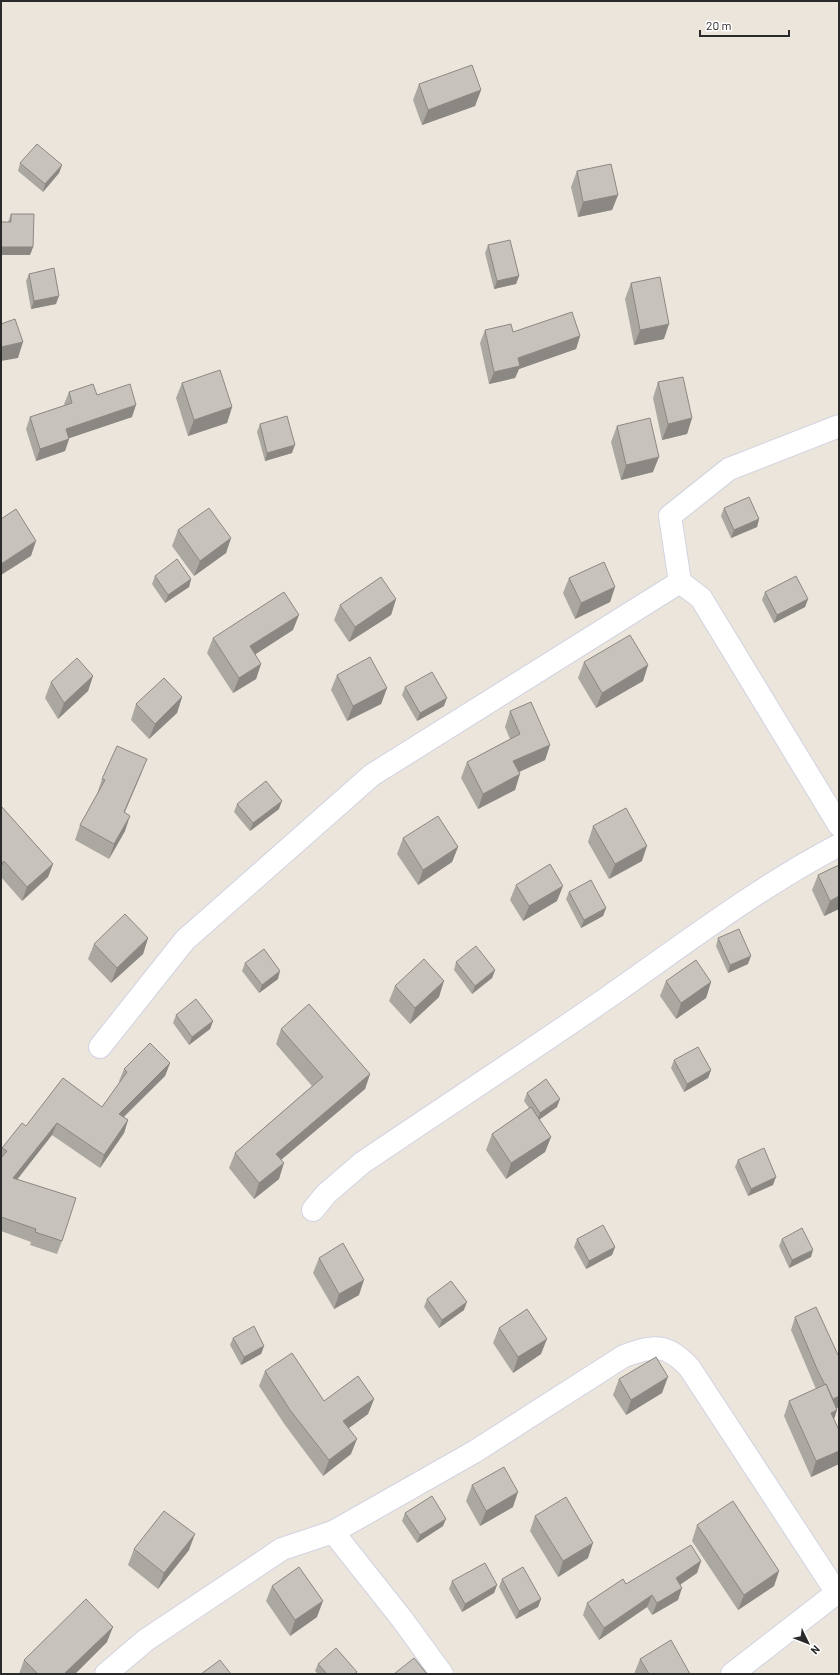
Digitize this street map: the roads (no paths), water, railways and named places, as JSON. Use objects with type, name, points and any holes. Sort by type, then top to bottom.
[{"type":"street","points":[[839,426],[729,469],[670,516],[680,582],[701,598],[839,825]]},
{"type":"street","points":[[100,1047],[185,940],[372,775],[680,582]]},
{"type":"street","points":[[313,1210],[326,1194],[362,1163],[607,998],[732,909],[808,861],[839,845]]},
{"type":"street","points":[[106,1674],[146,1640],[282,1549],[333,1532],[474,1452],[624,1356],[649,1347],[674,1353],[689,1367],[838,1592],[732,1674]]},
{"type":"street","points":[[333,1532],[402,1619],[442,1674]]}]
